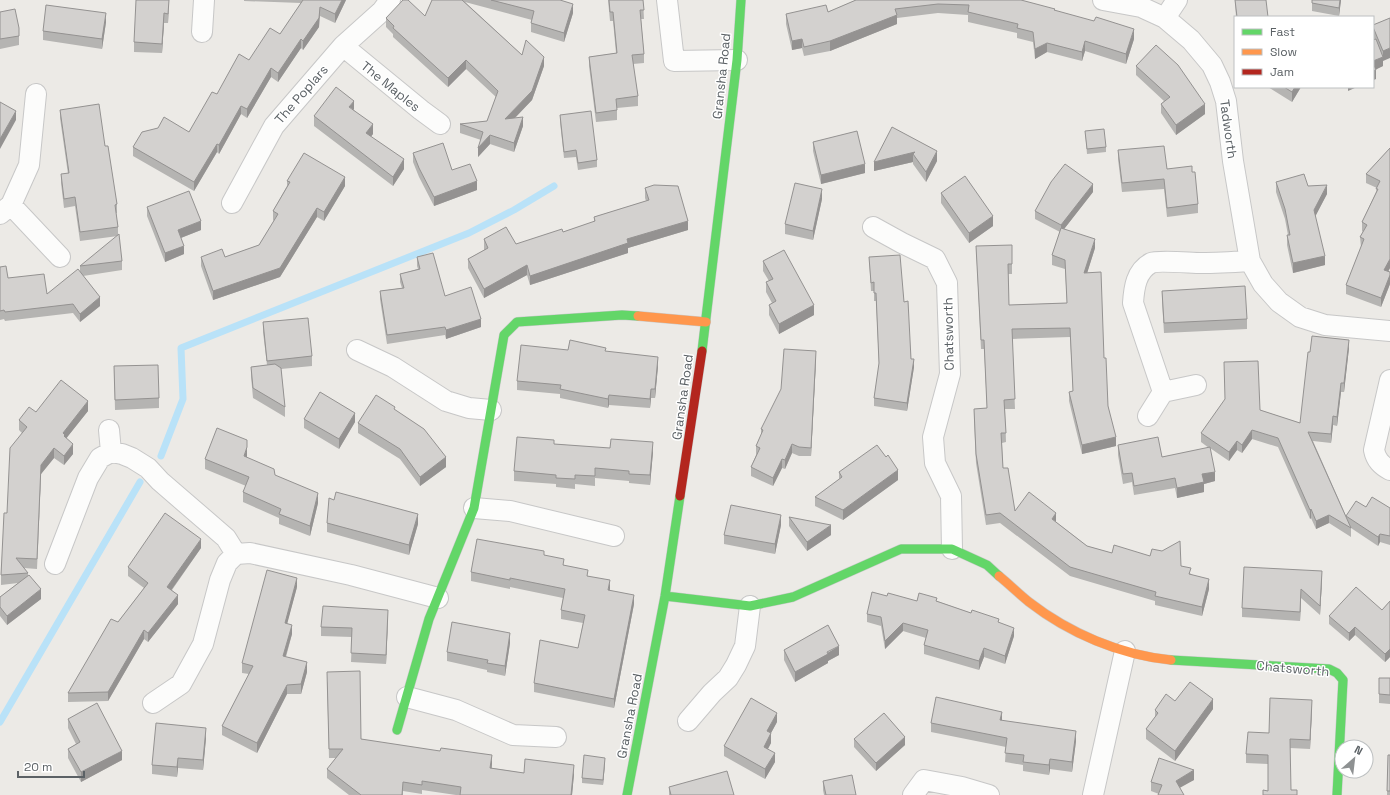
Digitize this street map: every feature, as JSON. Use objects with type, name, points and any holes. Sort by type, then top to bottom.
[{"type":"street","points":[[202,32],[204,0]]},
{"type":"street","name":"The Poplars","points":[[232,203],[274,126],[343,46],[382,11],[390,0]]},
{"type":"street","points":[[667,0],[674,61],[737,60]]},
{"type":"street","name":"Gransha Road","points":[[627,795],[665,596],[706,322],[737,60],[741,0]]},
{"type":"street","name":"Tadworth","points":[[1103,0],[1141,7],[1165,18],[1191,40],[1212,65],[1220,82],[1226,101],[1233,161],[1250,261],[1263,284],[1279,302],[1300,317],[1325,325],[1390,331]]},
{"type":"street","points":[[1165,18],[1177,0]]},
{"type":"street","name":"The Maples","points":[[343,46],[440,124]]},
{"type":"street","points":[[36,94],[29,165],[5,210],[60,257]]},
{"type":"street","name":"Chatsworth","points":[[873,227],[935,259],[947,283],[950,374],[933,437],[936,464],[951,496],[952,549]]},
{"type":"street","points":[[1163,392],[1133,303],[1134,288],[1138,275],[1152,262],[1202,263],[1250,261]]},
{"type":"street","points":[[397,730],[429,619],[474,508],[504,335],[518,322],[622,315],[706,322]]},
{"type":"street","points":[[357,350],[393,367],[446,401],[469,408],[491,410]]},
{"type":"street","points":[[1390,380],[1374,450],[1376,458],[1382,466],[1390,470]]},
{"type":"street","points":[[1148,416],[1163,392],[1196,385]]},
{"type":"street","points":[[109,430],[111,452]]},
{"type":"street","points":[[55,564],[88,478],[100,458],[111,452],[122,454],[148,468],[160,481],[226,538],[236,554]]},
{"type":"street","points":[[474,508],[510,511],[614,536]]},
{"type":"street","name":"Chatsworth","points":[[665,596],[750,606],[793,597],[901,549],[952,549],[987,565],[1029,602],[1063,625],[1093,639],[1125,651],[1162,659],[1329,669],[1337,672],[1343,680],[1337,795]]},
{"type":"street","points":[[153,703],[181,684],[202,644],[220,580],[227,563],[236,554],[250,553],[343,573],[438,598]]},
{"type":"street","points":[[688,721],[712,693],[728,678],[736,666],[745,646],[750,606]]},
{"type":"street","points":[[1093,795],[1125,651]]},
{"type":"street","points":[[407,697],[456,710],[513,735],[556,737]]},
{"type":"street","points":[[913,795],[924,780],[962,787],[990,795]]},
{"type":"building","points":[[136,0],[169,0],[168,14],[164,13],[162,44],[134,42]]},
{"type":"building","points":[[303,0],[342,0],[335,14],[320,7],[319,18],[303,41],[301,39],[278,73],[271,68],[247,109],[241,106],[219,145],[217,144],[194,182],[133,147],[142,132],[158,128],[164,117],[189,132],[212,92],[217,94],[239,54],[249,60],[270,28],[280,34]]},
{"type":"building","points":[[403,0],[408,0],[425,16],[432,0],[462,0],[522,55],[526,40],[544,57],[532,91],[505,119],[523,117],[514,143],[490,135],[478,148],[483,132],[460,124],[487,121],[498,91],[466,60],[448,78],[393,28],[394,26],[386,18]]},
{"type":"building","points":[[491,0],[560,0],[573,4],[564,33],[531,23],[534,11]]},
{"type":"building","points":[[609,0],[643,0],[644,10],[640,10],[644,54],[632,55],[638,96],[616,99],[617,110],[596,113],[589,57],[617,53],[613,12],[610,12]]},
{"type":"building","points":[[856,0],[1021,0],[1094,21],[1096,17],[1134,29],[1126,54],[1085,41],[1082,52],[1047,43],[1035,49],[1033,32],[1017,28],[1018,24],[968,12],[969,5],[938,4],[895,9],[897,15],[830,41],[804,47],[802,39],[792,41],[786,14],[826,5],[828,12]]},
{"type":"building","points":[[1235,0],[1266,0],[1268,16],[1237,16]]},
{"type":"building","points":[[1312,0],[1340,0],[1339,8],[1312,3]]},
{"type":"building","points":[[46,5],[106,13],[102,39],[43,31]]},
{"type":"building","points":[[15,9],[19,36],[0,39],[0,12]]},
{"type":"building","points":[[1390,18],[1390,48],[1383,51],[1374,29],[1374,25]]},
{"type":"building","points":[[1376,39],[1383,57],[1374,61],[1374,40]]},
{"type":"building","points":[[1156,45],[1178,65],[1205,104],[1176,125],[1161,104],[1170,97],[1136,66]]},
{"type":"building","points":[[336,87],[354,101],[349,107],[373,124],[366,133],[404,159],[393,177],[314,116]]},
{"type":"building","points":[[1286,88],[1294,88],[1292,92]]},
{"type":"building","points":[[0,102],[16,111],[0,139]]},
{"type":"building","points":[[99,104],[105,146],[108,146],[117,204],[115,205],[118,227],[80,232],[75,197],[64,199],[61,174],[69,173],[60,110]]},
{"type":"building","points":[[591,111],[597,160],[578,163],[576,150],[564,152],[560,115]]},
{"type":"building","points":[[892,127],[937,151],[926,172],[913,154],[915,152],[874,162]]},
{"type":"building","points":[[1104,129],[1106,147],[1087,149],[1085,131]]},
{"type":"building","points":[[857,131],[865,164],[821,175],[813,142]]},
{"type":"building","points":[[443,143],[452,170],[470,164],[477,181],[434,197],[413,153]]},
{"type":"building","points":[[1164,146],[1167,169],[1192,166],[1192,172],[1195,172],[1198,204],[1167,208],[1164,179],[1122,183],[1118,150]]},
{"type":"building","points":[[1390,148],[1390,259],[1384,270],[1390,272],[1390,275],[1381,298],[1346,285],[1364,239],[1360,237],[1367,225],[1362,222],[1378,189],[1376,189],[1380,181],[1366,174]]},
{"type":"building","points":[[304,153],[345,177],[324,212],[317,208],[280,268],[213,291],[201,257],[222,249],[225,257],[259,245],[278,214],[273,211],[290,182],[287,181]]},
{"type":"building","points":[[1065,164],[1093,184],[1061,225],[1035,211],[1051,182]]},
{"type":"building","points":[[1304,174],[1308,186],[1327,185],[1314,210],[1325,256],[1293,263],[1287,235],[1290,235],[1285,209],[1276,182]]},
{"type":"building","points":[[965,176],[993,216],[969,233],[941,193]]},
{"type":"building","points":[[795,183],[822,189],[813,231],[785,224]]},
{"type":"building","points":[[654,185],[678,186],[688,221],[627,239],[628,243],[530,276],[527,265],[484,289],[468,259],[488,248],[484,239],[506,227],[516,244],[562,229],[563,232],[595,221],[594,217],[649,200],[645,188]]},
{"type":"building","points":[[189,191],[201,221],[178,230],[184,246],[165,253],[147,207]]},
{"type":"building","points":[[1061,228],[1095,239],[1084,273],[1101,272],[1104,358],[1106,358],[1108,406],[1116,437],[1082,445],[1069,392],[1073,391],[1070,328],[1012,329],[1015,399],[1004,400],[1006,433],[1001,433],[1003,468],[1008,468],[1015,511],[1029,492],[1056,513],[1052,519],[1087,546],[1112,553],[1114,545],[1150,556],[1152,549],[1162,551],[1180,541],[1181,566],[1191,568],[1189,574],[1209,579],[1202,607],[1155,596],[1156,592],[1070,567],[1000,513],[986,515],[976,454],[974,409],[987,408],[984,340],[981,340],[976,246],[1012,245],[1012,264],[1008,264],[1009,305],[1067,303],[1065,260],[1052,255]]},
{"type":"building","points":[[119,234],[122,261],[80,266]]},
{"type":"building","points":[[784,250],[814,305],[779,324],[769,305],[776,301],[766,282],[773,279],[763,261]]},
{"type":"building","points":[[433,253],[445,296],[471,287],[481,319],[446,330],[445,327],[387,335],[380,291],[404,288],[400,274],[420,269],[417,257]]},
{"type":"building","points":[[900,255],[904,302],[908,301],[911,359],[914,359],[907,403],[874,398],[879,363],[876,293],[874,293],[874,282],[871,283],[869,257]]},
{"type":"building","points":[[6,266],[8,278],[44,274],[47,294],[78,269],[100,297],[80,314],[73,304],[5,312],[4,310],[0,311],[0,267]]},
{"type":"building","points":[[1245,286],[1247,319],[1164,323],[1162,291]]},
{"type":"building","points":[[308,318],[312,356],[267,361],[263,322]]},
{"type":"building","points":[[1312,336],[1349,340],[1344,383],[1341,383],[1337,417],[1333,416],[1331,434],[1308,432],[1351,528],[1329,515],[1316,521],[1278,438],[1252,430],[1242,445],[1237,441],[1229,452],[1201,433],[1225,399],[1224,362],[1258,361],[1260,410],[1300,423],[1308,352],[1310,352]]},
{"type":"building","points":[[570,340],[606,348],[605,351],[658,357],[655,389],[651,389],[650,399],[609,395],[608,399],[560,389],[561,385],[517,381],[521,345],[568,350]]},
{"type":"building","points":[[784,349],[816,351],[811,448],[799,447],[792,444],[785,460],[782,459],[773,478],[751,467],[760,448],[756,446],[763,430],[761,429],[781,389]]},
{"type":"building","points":[[275,364],[281,368],[285,407],[253,388],[251,367]]},
{"type":"building","points":[[158,365],[159,398],[115,400],[114,366]]},
{"type":"building","points":[[61,380],[88,401],[63,433],[65,435],[64,436],[73,444],[64,456],[54,448],[41,465],[37,559],[16,558],[28,573],[1,575],[4,513],[7,513],[10,448],[27,427],[19,420],[29,407],[36,412]]},
{"type":"building","points":[[320,392],[355,413],[339,439],[304,419]]},
{"type":"building","points":[[376,395],[424,429],[446,457],[420,477],[400,449],[358,423]]},
{"type":"building","points":[[217,428],[247,440],[247,447],[244,456],[274,469],[275,475],[318,493],[310,526],[279,514],[281,509],[243,492],[249,477],[205,459]]},
{"type":"building","points":[[517,437],[554,440],[554,444],[610,448],[611,439],[653,442],[650,475],[629,474],[629,471],[595,468],[595,476],[575,475],[575,479],[556,478],[556,475],[514,471]]},
{"type":"building","points":[[1158,437],[1162,457],[1210,447],[1215,472],[1202,474],[1204,482],[1177,488],[1175,478],[1134,486],[1132,473],[1123,474],[1118,445]]},
{"type":"building","points":[[877,445],[886,457],[888,455],[898,470],[843,510],[815,497],[842,477],[839,472]]},
{"type":"building","points":[[336,492],[418,514],[409,545],[327,523],[329,498],[334,500]]},
{"type":"building","points":[[1372,497],[1390,508],[1390,536],[1380,534],[1378,537],[1346,516],[1356,501],[1366,507]]},
{"type":"building","points":[[731,505],[781,515],[775,544],[724,535]]},
{"type":"building","points":[[165,513],[201,539],[167,587],[178,595],[148,633],[144,630],[108,692],[68,693],[111,619],[118,622],[148,583],[128,567]]},
{"type":"building","points":[[789,517],[831,525],[807,542]]},
{"type":"building","points":[[477,539],[544,551],[544,555],[564,559],[563,565],[588,570],[587,576],[610,580],[608,590],[634,595],[614,699],[534,683],[540,640],[578,648],[585,615],[561,610],[565,589],[471,572]]},
{"type":"building","points":[[1244,567],[1322,571],[1320,606],[1301,589],[1300,612],[1242,608]]},
{"type":"building","points":[[267,570],[297,578],[285,623],[292,625],[283,656],[307,662],[301,684],[287,685],[257,743],[222,726],[253,666],[242,663]]},
{"type":"building","points":[[29,575],[41,589],[7,616],[0,607],[0,597]]},
{"type":"building","points":[[1356,587],[1382,610],[1390,601],[1390,649],[1385,654],[1355,627],[1349,633],[1329,616]]},
{"type":"building","points":[[872,592],[887,596],[888,593],[917,601],[919,593],[937,598],[936,601],[971,613],[972,610],[999,619],[998,622],[1014,628],[1005,656],[984,648],[979,661],[924,645],[928,630],[903,623],[885,641],[881,617],[867,614]]},
{"type":"building","points":[[323,606],[388,610],[386,655],[351,653],[352,628],[321,627]]},
{"type":"building","points":[[452,622],[510,633],[505,666],[487,663],[488,660],[447,652]]},
{"type":"building","points":[[828,625],[839,646],[827,652],[828,654],[795,672],[784,650]]},
{"type":"building","points":[[360,671],[361,739],[440,751],[441,748],[492,755],[490,768],[524,773],[525,759],[574,765],[571,795],[460,795],[461,787],[422,781],[422,785],[403,782],[402,795],[361,795],[327,769],[343,749],[329,749],[327,672]]},
{"type":"building","points":[[1379,678],[1390,678],[1390,695],[1379,694]]},
{"type":"building","points":[[1190,682],[1213,699],[1175,751],[1146,729],[1158,713],[1155,710],[1166,694],[1175,701]]},
{"type":"building","points":[[936,697],[1002,712],[1000,720],[1076,731],[1072,762],[1050,759],[1049,765],[1023,762],[1024,755],[1005,753],[1007,738],[931,723]]},
{"type":"building","points":[[751,698],[777,713],[767,731],[771,733],[764,747],[775,753],[765,769],[724,746]]},
{"type":"building","points":[[1270,698],[1312,700],[1310,740],[1290,739],[1291,790],[1297,790],[1297,795],[1263,795],[1263,790],[1268,791],[1268,755],[1246,754],[1248,732],[1269,733]]},
{"type":"building","points":[[97,703],[122,751],[81,772],[68,749],[80,742],[68,719]]},
{"type":"building","points":[[884,713],[905,737],[876,763],[854,739]]},
{"type":"building","points":[[156,723],[206,728],[203,760],[178,758],[177,767],[152,765]]},
{"type":"building","points":[[584,755],[605,758],[603,780],[582,778]]},
{"type":"building","points":[[1388,755],[1390,755],[1390,791],[1387,791]]},
{"type":"building","points":[[1159,758],[1194,770],[1176,781],[1184,795],[1158,795],[1162,785],[1151,782]]},
{"type":"building","points":[[727,771],[734,795],[671,795],[669,787]]},
{"type":"building","points":[[852,775],[856,795],[826,795],[823,781]]},
{"type":"waterway","points":[[161,456],[183,399],[181,348],[469,233],[514,210],[554,186]]},
{"type":"waterway","points":[[0,722],[140,482]]},
{"type":"traffic: fast","points":[[702,351],[737,60],[741,0]]},
{"type":"traffic: fast","points":[[397,730],[429,619],[474,508],[504,335],[517,322],[622,315],[638,316]]},
{"type":"traffic: fast","points":[[627,795],[665,596],[680,496]]},
{"type":"traffic: fast","points":[[665,596],[750,606],[793,597],[901,549],[952,549],[987,565],[999,576]]},
{"type":"traffic: fast","points":[[1171,660],[1329,669],[1337,673],[1343,680],[1337,795]]},
{"type":"traffic: slow","points":[[638,316],[706,322]]},
{"type":"traffic: slow","points":[[999,576],[1044,613],[1078,633],[1114,648],[1171,660]]},
{"type":"traffic: jam","points":[[680,496],[702,351]]}]
